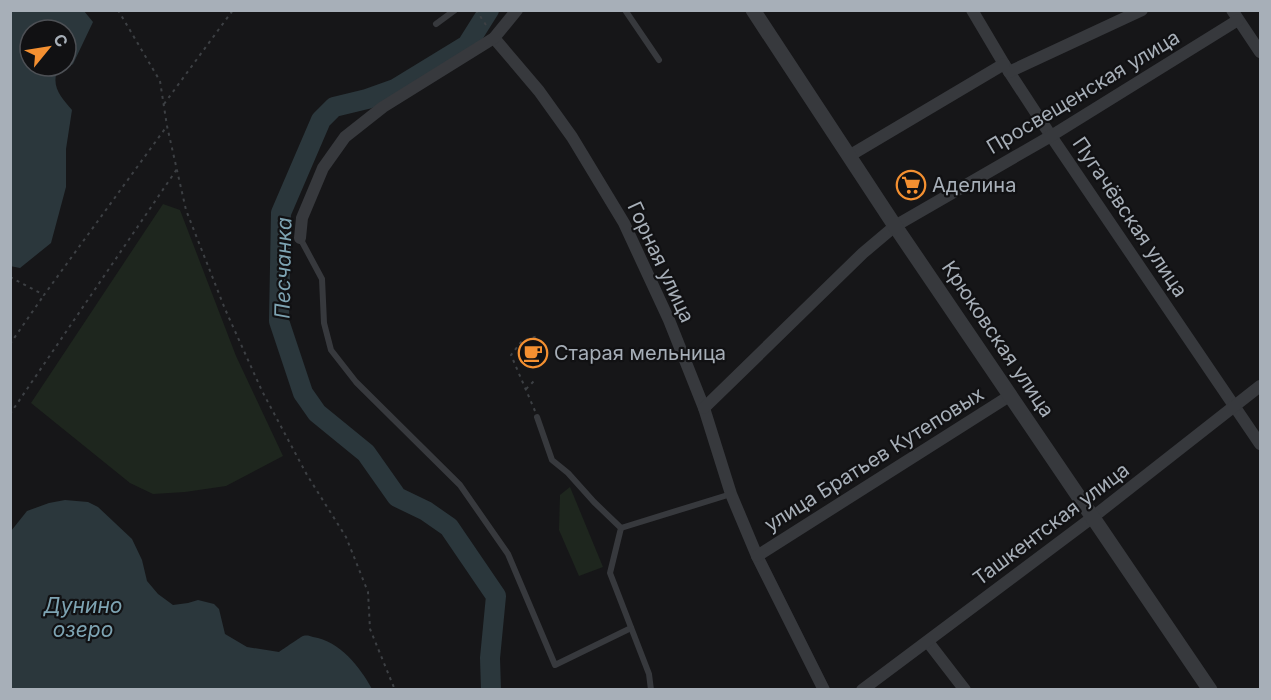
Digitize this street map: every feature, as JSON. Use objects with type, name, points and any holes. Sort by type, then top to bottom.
[{"type":"street","points":[[300,238],[302,218],[322,168],[345,137],[383,107],[491,34],[517,10]]},
{"type":"street","name":"Крюковская улица","points":[[753,10],[895,226],[1210,690]]},
{"type":"street","name":"Пугачёвская улица","points":[[972,10],[1006,68],[1051,136],[1260,444]]},
{"type":"street","points":[[849,156],[1006,68],[1142,10]]},
{"type":"street","points":[[1235,15],[1260,51]]},
{"type":"street","name":"Просвещенская улица","points":[[704,408],[863,253],[895,226],[1051,136],[1235,15]]},
{"type":"street","name":"Горная улица","points":[[491,34],[539,91],[566,128],[624,223],[669,320],[704,408],[731,494],[757,556],[824,690]]},
{"type":"street","name":"Ташкентская улица","points":[[862,690],[1093,517],[1260,386]]},
{"type":"street","name":"улица Братьев Кутеповых","points":[[757,556],[1011,395]]},
{"type":"street","points":[[928,642],[965,690]]},
{"type":"lane","points":[[436,24],[455,10]]},
{"type":"lane","points":[[625,10],[658,60]]},
{"type":"lane","points":[[300,238],[322,279],[324,323],[331,350],[356,382],[460,485],[508,554],[555,666],[631,628]]},
{"type":"lane","points":[[537,417],[552,460],[568,473],[621,528]]},
{"type":"lane","points":[[621,528],[731,494]]},
{"type":"lane","points":[[621,528],[610,573],[649,674],[651,690]]},
{"type":"path","points":[[118,10],[160,81],[167,126],[186,210],[225,309],[262,391],[307,475],[346,537],[368,592],[370,629],[395,690]]},
{"type":"path","points":[[164,104],[232,10]]},
{"type":"path","points":[[476,10],[491,34]]},
{"type":"path","points":[[10,344],[167,126]]},
{"type":"path","points":[[10,414],[177,169]]},
{"type":"path","points":[[10,277],[44,295]]},
{"type":"path","points":[[537,417],[511,355],[522,341],[538,336]]},
{"type":"path","points":[[526,389],[534,381]]},
{"type":"shaded area","points":[[163,204],[180,210],[236,356],[283,456],[226,486],[153,494],[130,483],[31,403]]},
{"type":"shaded area","points":[[570,487],[603,567],[579,576],[559,530],[560,495]]},
{"type":"water","points":[[10,11],[84,11],[93,22],[78,54],[78,18],[18,18],[18,78],[55,78],[57,90],[72,110],[66,149],[66,187],[51,243],[20,268],[10,266]]},
{"type":"water","name":"Дунино озеро","points":[[65,500],[88,502],[98,507],[132,539],[142,560],[147,581],[158,594],[173,605],[198,600],[214,604],[219,609],[225,634],[247,647],[279,652],[303,636],[323,639],[348,656],[362,672],[372,689],[11,689],[11,531],[27,511]]},
{"type":"waterway","name":"Песчанка","points":[[489,10],[467,45],[395,89],[334,107],[321,120],[281,213],[279,321],[303,393],[317,413],[366,453],[397,497],[426,511],[449,527],[496,596],[490,658],[491,690]]},
{"type":"place","name":"Аделина","points":[[911,185]]},
{"type":"place","name":"Старая мельница","points":[[533,353]]}]
